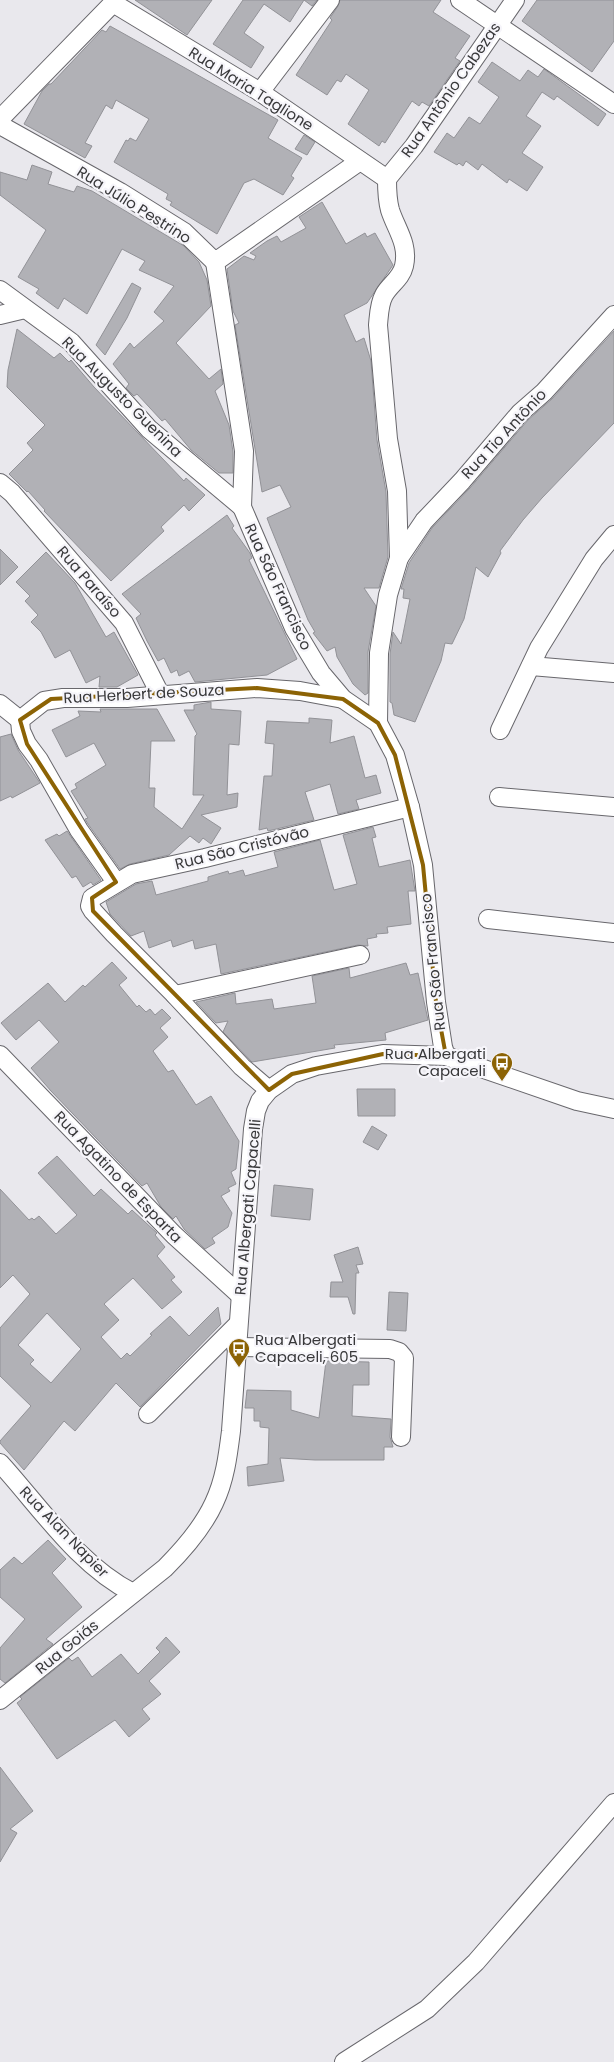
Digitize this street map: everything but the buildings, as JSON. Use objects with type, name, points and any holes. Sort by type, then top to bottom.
[{"type":"street","points":[[260,92],[330,0]]},
{"type":"street","points":[[460,0],[614,104]]},
{"type":"street","name":"Rua Antônio Cabezas","points":[[387,179],[414,146],[515,0]]},
{"type":"street","points":[[0,119],[114,2]]},
{"type":"street","name":"Rua Maria Taglione","points":[[114,2],[260,92],[387,179]]},
{"type":"street","name":"Rua Júlio Pestrino","points":[[0,125],[120,192],[184,232],[215,262]]},
{"type":"street","points":[[215,262],[360,160]]},
{"type":"street","points":[[378,724],[379,654],[388,595],[399,558],[397,492],[388,439],[378,325],[379,308],[385,294],[400,276],[404,266],[405,254],[404,244],[391,212],[387,179]]},
{"type":"street","name":"Rua São Francisco","points":[[215,262],[244,451],[242,507],[294,628],[321,673],[343,699],[378,724],[395,755],[424,864],[436,1002],[442,1047],[446,1056]]},
{"type":"street","name":"Rua Augusto Guenina","points":[[0,290],[71,342],[150,429],[242,507]]},
{"type":"street","points":[[0,316],[25,309]]},
{"type":"street","name":"Rua Tio Antônio","points":[[399,558],[424,521],[462,481],[520,413],[544,392],[614,315]]},
{"type":"street","name":"Rua Paraíso","points":[[0,483],[12,493],[124,623],[160,694]]},
{"type":"street","points":[[500,730],[539,648],[594,559],[612,539]]},
{"type":"street","points":[[531,666],[614,673]]},
{"type":"street","name":"Rua Herbert de Souza","points":[[20,720],[44,701],[51,699],[87,697],[127,698],[257,688],[300,691],[343,699]]},
{"type":"street","points":[[0,704],[20,720],[21,731],[27,744],[39,760],[79,830],[116,882]]},
{"type":"street","points":[[499,797],[614,807]]},
{"type":"street","name":"Rua São Cristóvão","points":[[175,995],[93,911],[90,906],[92,898],[132,874],[205,858],[410,807]]},
{"type":"street","points":[[488,919],[614,933]]},
{"type":"street","points":[[175,995],[360,955]]},
{"type":"street","points":[[175,995],[242,1067],[269,1090]]},
{"type":"street","name":"Rua Albergati Capacelli","points":[[133,1593],[165,1568],[186,1546],[214,1504],[224,1476],[231,1431],[240,1295],[256,1111],[260,1101],[269,1090],[292,1074],[316,1066],[383,1054],[446,1056],[577,1101],[614,1109]]},
{"type":"street","name":"Rua Agatino de Esparta","points":[[0,1055],[174,1235],[240,1295]]},
{"type":"street","points":[[148,1414],[238,1324]]},
{"type":"street","points":[[236,1348],[390,1349],[400,1352],[404,1358],[401,1437]]},
{"type":"street","name":"Rua Alan Napier","points":[[2,1469],[100,1573],[133,1593]]},
{"type":"street","name":"Rua Goiás","points":[[0,1700],[133,1593]]},
{"type":"street","points":[[344,2062],[427,2009],[476,1962],[614,1803]]},
{"type":"highlighted area","points":[[257,688],[343,699],[378,723],[395,755],[423,865],[436,1002],[446,1056],[383,1054],[292,1074],[269,1090],[93,911],[92,898],[116,882],[27,744],[20,720],[51,699]]},
{"type":"place","name":"Rua Albergati Capaceli","points":[[502,1082]]},
{"type":"place","name":"Rua Albergati Capaceli, 605","points":[[239,1368]]}]
